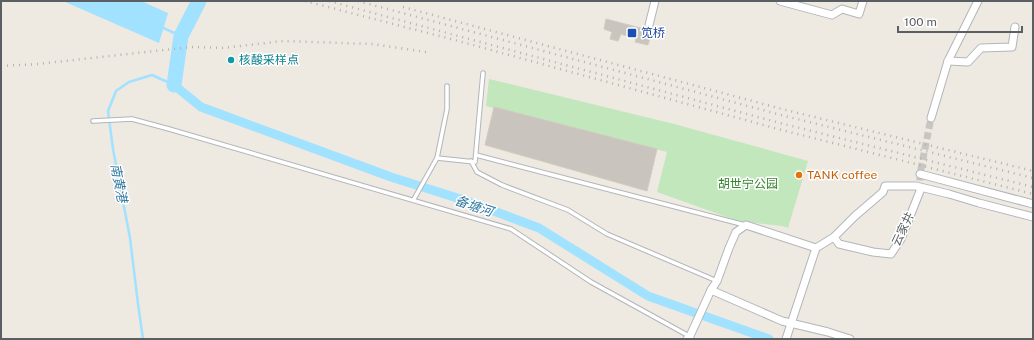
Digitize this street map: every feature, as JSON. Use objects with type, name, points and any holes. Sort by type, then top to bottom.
[{"type":"street","points":[[649,24],[654,1]]},
{"type":"street","points":[[780,1],[832,15],[842,9],[859,14],[863,1]]},
{"type":"street","points":[[931,118],[948,61],[978,1]]},
{"type":"street","points":[[948,61],[968,62],[981,48],[1012,47],[1015,27]]},
{"type":"street","points":[[920,174],[1033,204]]},
{"type":"street","points":[[786,339],[816,248],[834,236],[883,192],[886,186],[916,186],[1033,217]]},
{"type":"street","name":"云家井","points":[[834,236],[839,244],[873,252],[891,254],[901,239],[920,191]]},
{"type":"street","points":[[691,337],[736,232],[746,225],[816,248]]},
{"type":"street","points":[[711,290],[782,321],[850,339]]},
{"type":"lane","points":[[437,158],[475,162],[483,73]]},
{"type":"lane","points":[[414,199],[437,158],[447,109],[447,86]]},
{"type":"lane","points":[[93,121],[132,119],[511,228],[591,282],[691,337]]},
{"type":"lane","points":[[476,155],[746,225]]},
{"type":"lane","points":[[471,161],[477,172],[502,185],[568,210],[607,234],[716,281]]},
{"type":"green space","name":"胡世宁公园","points":[[489,79],[674,124],[808,161],[788,228],[738,221],[657,192],[667,152],[486,106]]},
{"type":"water","points":[[63,1],[141,1],[168,13],[159,43]]},
{"type":"building","name":"笕桥","points":[[606,19],[652,31],[648,45],[635,42],[636,39],[621,34],[618,41],[610,39],[612,32],[604,29]]},
{"type":"building","points":[[494,107],[657,149],[647,191],[485,145]]},
{"type":"waterway","points":[[174,85],[181,36],[199,1]]},
{"type":"waterway","points":[[161,27],[181,36]]},
{"type":"waterway","name":"南黄港","points":[[143,339],[130,238],[113,149],[108,111],[116,91],[129,82],[152,75],[174,85]]},
{"type":"waterway","name":"备塘河","points":[[174,85],[201,107],[391,177],[470,202],[539,228],[648,296],[769,339]]},
{"type":"tunnel","points":[[920,191],[920,174],[931,118]]},
{"type":"railway","points":[[305,1],[451,39],[778,129],[1033,194]]},
{"type":"railway","points":[[329,1],[780,123],[1033,187]]},
{"type":"railway","points":[[358,1],[781,115],[1033,178]]},
{"type":"railway","points":[[403,7],[782,109],[1033,171]]},
{"type":"railway","points":[[1,66],[38,64],[191,47],[223,48],[283,41],[372,44],[426,52]]},
{"type":"place","name":"笕桥","points":[[632,33]]},
{"type":"place","name":"核酸采样点","points":[[231,60]]},
{"type":"place","name":"TANK coffee","points":[[799,175]]}]
